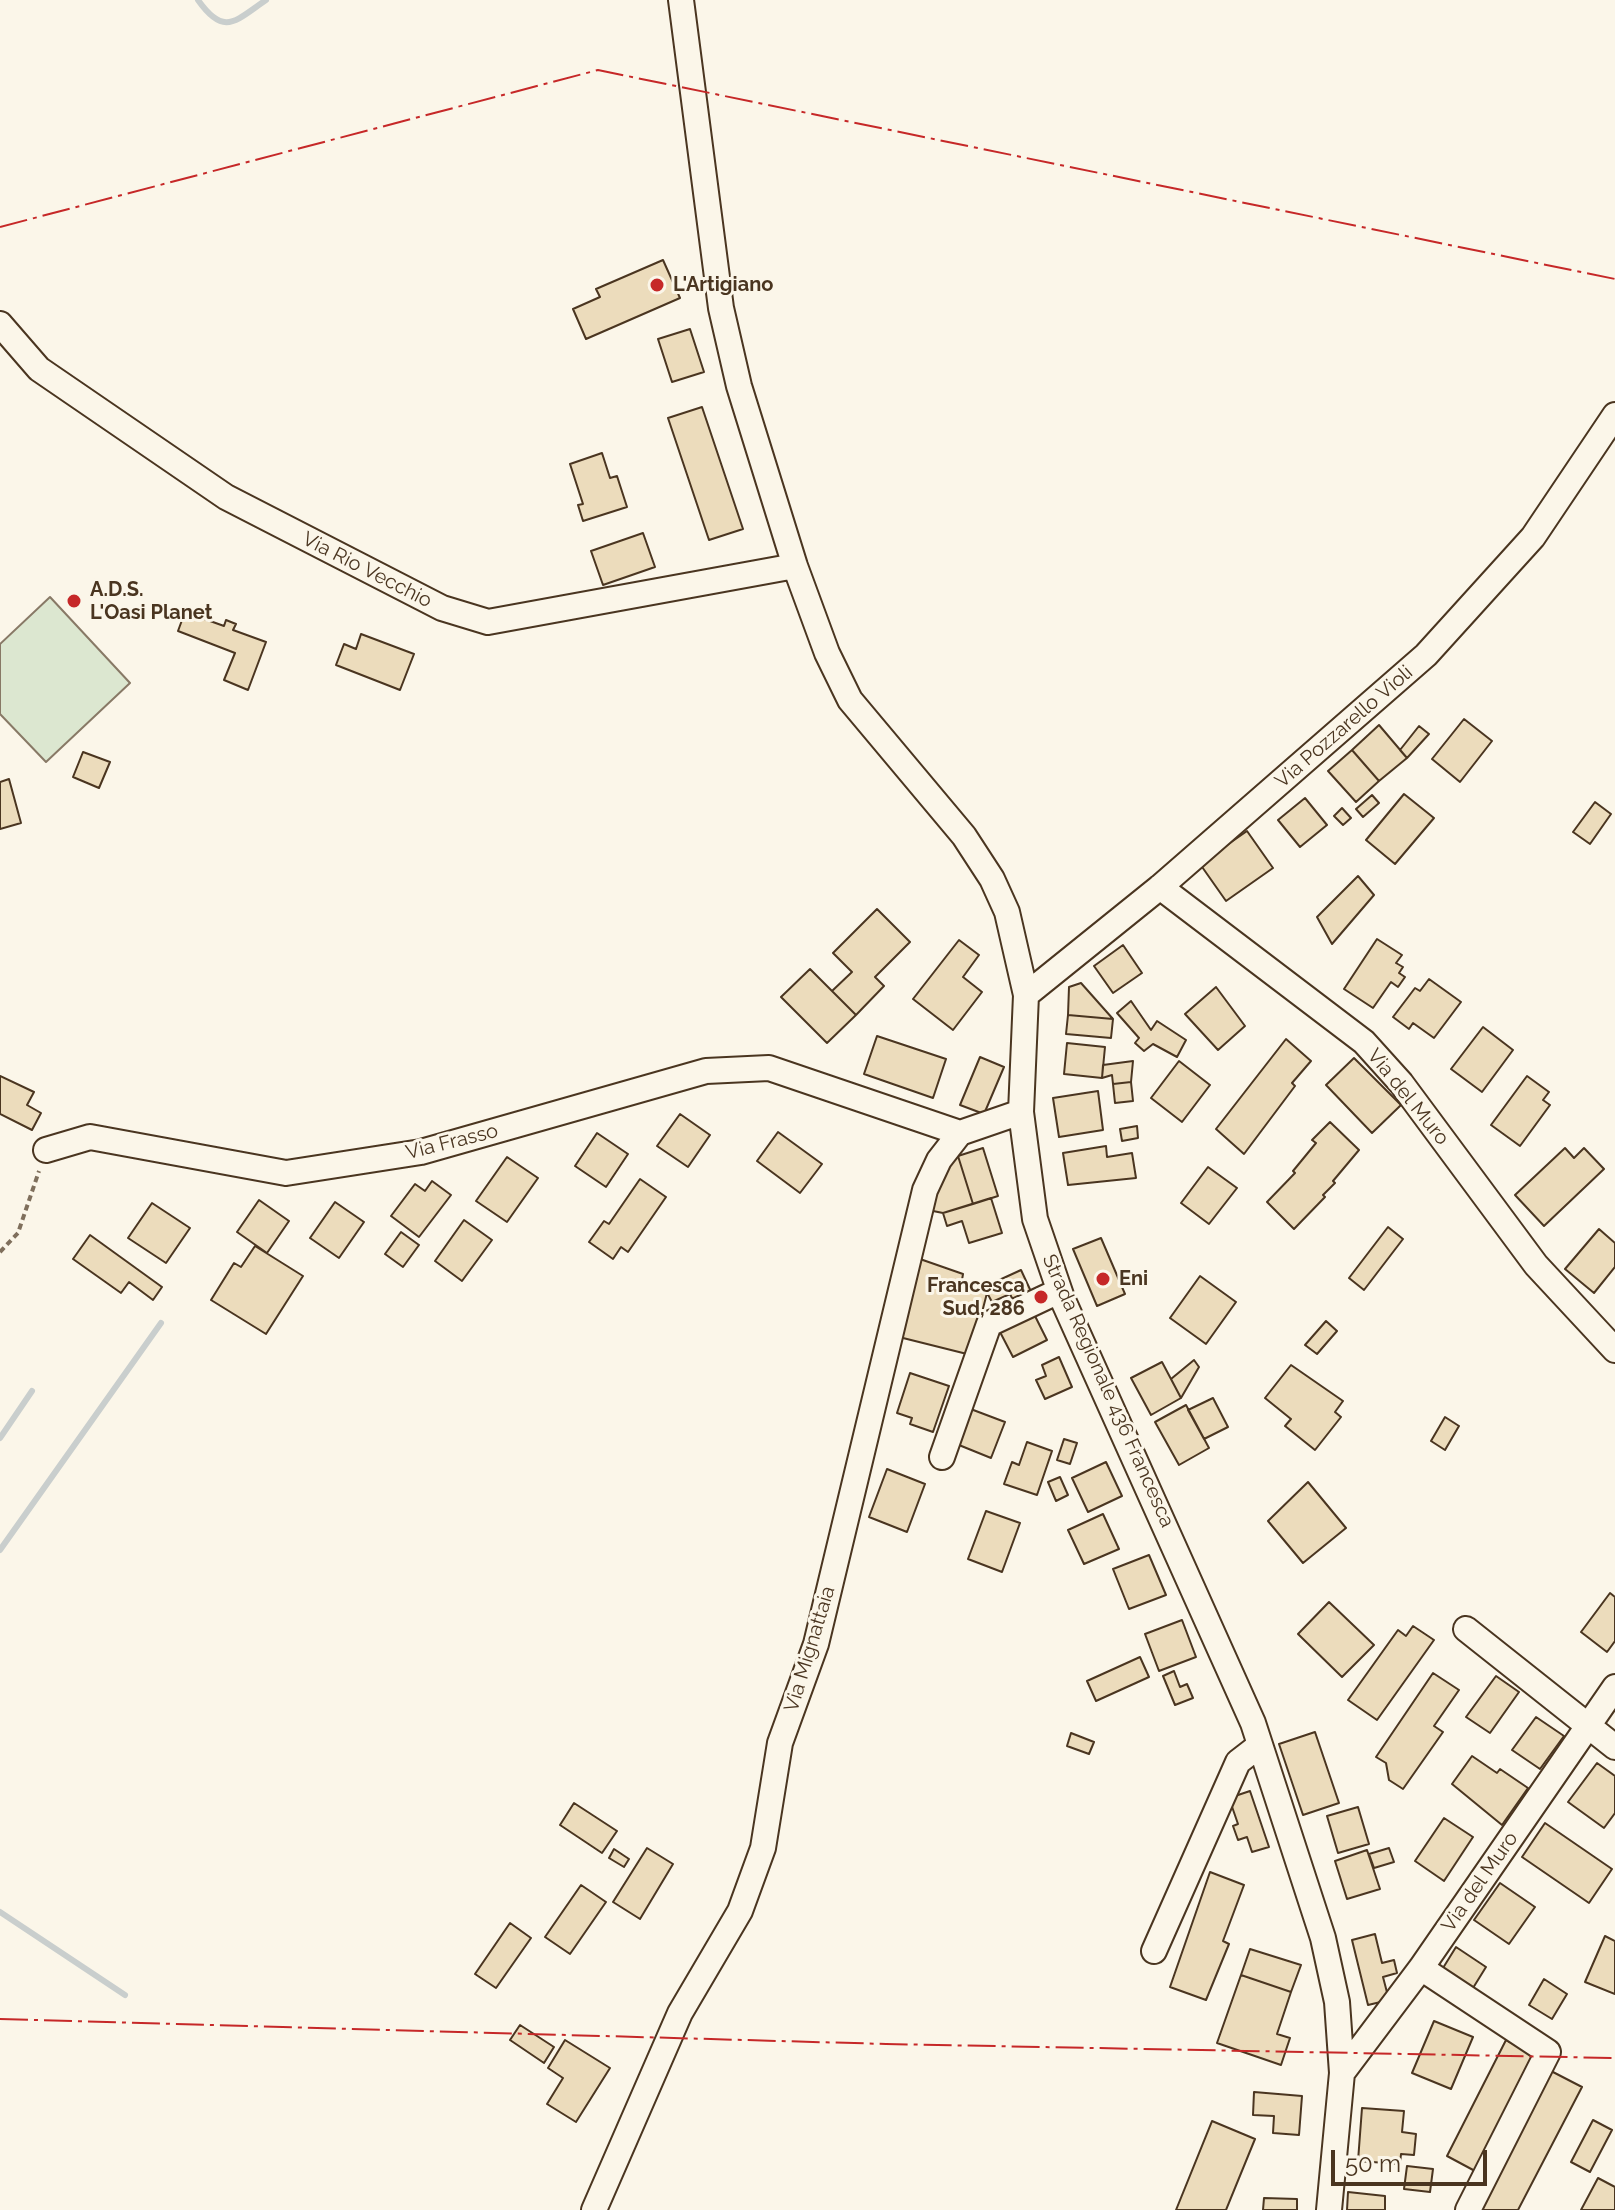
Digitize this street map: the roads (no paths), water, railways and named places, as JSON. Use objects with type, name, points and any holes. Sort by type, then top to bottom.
[{"type":"street","name":"Strada Regionale 436 Francesca","points":[[681,0],[721,308],[739,386],[795,566],[827,653],[850,700],[964,836],[992,879],[1007,912],[1026,995],[1021,1112],[1035,1219],[1059,1291],[1192,1582],[1260,1745],[1323,1938],[1337,2002],[1342,2073],[1329,2210]]},
{"type":"street","name":"Via Rio Vecchio","points":[[0,324],[39,369],[226,497],[442,608],[488,622],[795,566]]},
{"type":"street","name":"Via Pozzarello Violi","points":[[1026,995],[1160,887],[1426,655],[1533,537],[1615,415]]},
{"type":"street","name":"Via del Muro","points":[[1160,887],[1364,1042],[1401,1083],[1536,1265],[1615,1350]]},
{"type":"street","name":"Via Frasso","points":[[46,1150],[90,1137],[286,1173],[421,1152],[706,1071],[769,1068],[960,1133]]},
{"type":"street","points":[[960,1133],[1021,1112]]},
{"type":"street","name":"Via Mignattaia","points":[[594,2210],[680,2013],[740,1911],[763,1848],[780,1743],[816,1644],[925,1190],[939,1160],[960,1133]]},
{"type":"street","points":[[942,1457],[989,1324],[1059,1291]]},
{"type":"street","points":[[1466,1629],[1615,1747]]},
{"type":"street","name":"Via del Muro","points":[[1342,2073],[1421,1968],[1615,1687]]},
{"type":"street","points":[[1154,1951],[1238,1762],[1260,1745]]},
{"type":"street","points":[[1421,1968],[1548,2052],[1468,2210]]},
{"type":"waterway","points":[[198,0],[215,19],[223,22],[238,19],[266,0]]},
{"type":"waterway","points":[[0,1550],[161,1323]]},
{"type":"waterway","points":[[0,1438],[32,1391]]},
{"type":"waterway","points":[[0,1912],[125,1995]]},
{"type":"place","name":"L'Artigiano","points":[[657,285]]},
{"type":"place","name":"A.D.S. L'Oasi Planet","points":[[74,601]]},
{"type":"place","name":"Eni","points":[[1103,1279]]},
{"type":"place","name":"Francesca Sud, 286","points":[[1041,1297]]}]
